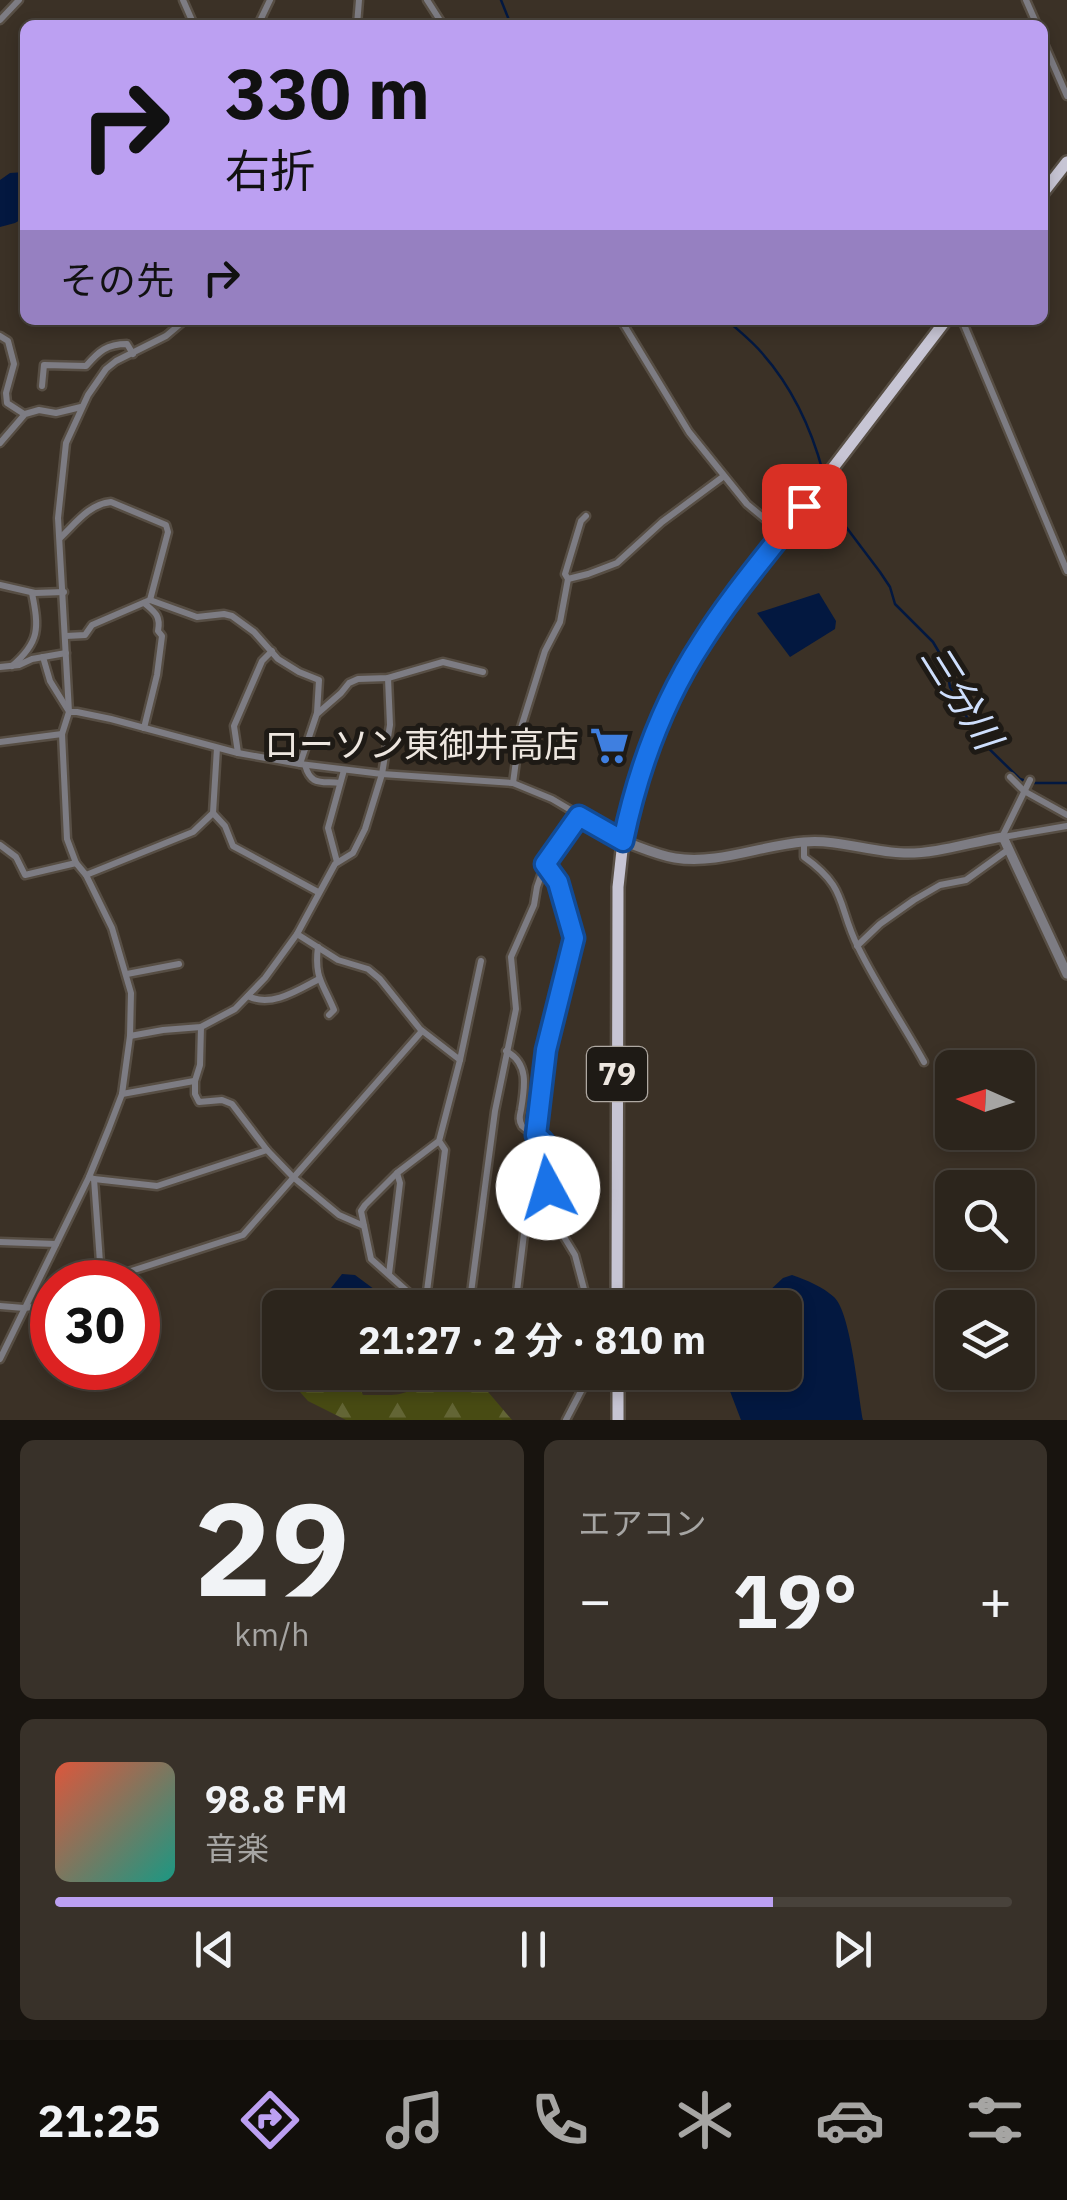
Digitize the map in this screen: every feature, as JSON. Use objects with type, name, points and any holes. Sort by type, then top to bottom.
[{"type":"main road","points":[[1048,186],[1067,162]]},
{"type":"main road","name":"79","points":[[618,1290],[618,888],[623,841],[647,750],[675,687],[710,630],[942,325]]},
{"type":"main road","points":[[618,1390],[618,1420]]},
{"type":"street","points":[[0,20],[19,0]]},
{"type":"street","points":[[1048,52],[1067,96]]},
{"type":"street","points":[[0,1359],[91,1178],[122,1094],[130,1036],[127,974],[112,928],[86,874],[76,863],[67,838],[62,734],[69,712],[58,518],[66,443],[82,407],[106,369],[179,325]]},
{"type":"street","points":[[624,325],[689,432],[747,504],[783,534]]},
{"type":"street","points":[[964,325],[1067,571]]},
{"type":"street","points":[[0,336],[8,341],[14,364],[7,403],[25,414]]},
{"type":"street","points":[[42,386],[44,365],[86,366],[100,350],[114,344],[127,344],[133,354]]},
{"type":"street","points":[[0,443],[25,414],[82,407]]},
{"type":"street","points":[[568,579],[616,563],[662,522],[724,476]]},
{"type":"street","points":[[60,538],[93,507],[105,502],[166,526],[168,532],[147,601]]},
{"type":"street","points":[[513,783],[520,730],[544,651],[560,622],[574,541],[586,516]]},
{"type":"street","points":[[0,586],[64,592]]},
{"type":"street","points":[[12,666],[30,650],[35,639],[32,592]]},
{"type":"street","points":[[144,728],[162,636],[158,615],[147,601]]},
{"type":"street","points":[[66,636],[84,634],[92,625],[147,601],[197,617],[232,616],[254,632],[278,659],[319,680],[317,713],[302,764],[313,780],[340,783]]},
{"type":"street","points":[[238,753],[234,726],[262,661],[272,652]]},
{"type":"street","points":[[0,667],[66,654]]},
{"type":"street","points":[[43,657],[50,681],[69,712]]},
{"type":"street","points":[[317,713],[358,678],[388,678],[443,662],[483,672]]},
{"type":"street","points":[[130,1036],[201,1027],[235,1009],[265,978],[297,934],[337,862],[353,854],[374,806],[390,725],[388,678]]},
{"type":"street","points":[[69,712],[238,753],[302,764],[513,783],[552,800],[623,841],[670,857],[714,858],[804,842],[836,842],[909,854],[1067,826]]},
{"type":"street","points":[[0,742],[62,734]]},
{"type":"street","points":[[217,748],[213,812],[232,846],[318,892]]},
{"type":"street","points":[[337,862],[328,828],[344,770]]},
{"type":"street","points":[[1010,777],[1024,791],[1067,814]]},
{"type":"street","points":[[1030,780],[1003,836],[1067,974]]},
{"type":"street","points":[[86,874],[192,832],[213,812]]},
{"type":"street","points":[[471,1290],[496,1111],[516,1009],[511,957],[530,916],[545,864],[579,816]]},
{"type":"street","points":[[804,842],[804,857],[826,872],[838,891],[857,946],[924,1062]]},
{"type":"street","points":[[0,845],[16,857],[25,875],[76,863]]},
{"type":"street","points":[[857,946],[914,900],[940,885],[966,880],[1009,850]]},
{"type":"street","points":[[516,1290],[546,1050],[574,938],[558,882],[545,864]]},
{"type":"street","points":[[297,934],[338,960],[368,969],[422,1031],[460,1060]]},
{"type":"street","points":[[318,947],[318,979],[334,1010],[329,1015]]},
{"type":"street","points":[[439,1141],[445,1150],[425,1308],[371,1259],[361,1211],[398,1173],[439,1141],[482,961]]},
{"type":"street","points":[[127,974],[180,964]]},
{"type":"street","points":[[248,996],[266,1001],[318,979]]},
{"type":"street","points":[[201,1027],[200,1065],[195,1081],[199,1102],[222,1100],[232,1104],[267,1150],[294,1177],[339,1215],[364,1226]]},
{"type":"street","points":[[160,1262],[242,1235],[422,1031]]},
{"type":"street","points":[[506,1050],[523,1065],[520,1120],[522,1127],[548,1145],[551,1152],[548,1209],[574,1255],[585,1290]]},
{"type":"street","points":[[122,1094],[195,1081]]},
{"type":"street","points":[[91,1178],[157,1186],[267,1150]]},
{"type":"street","points":[[389,1275],[398,1173]]},
{"type":"street","points":[[91,1178],[99,1260]]},
{"type":"street","points":[[0,1242],[56,1244]]},
{"type":"street","points":[[0,1306],[30,1308]]},
{"type":"street","points":[[566,1420],[582,1390]]},
{"type":"green space","points":[[361,1390],[363,1395],[382,1395],[410,1390],[486,1390],[512,1420],[346,1420],[308,1401],[300,1392]]},
{"type":"water","points":[[20,172],[20,220],[0,227],[0,180]]},
{"type":"water","points":[[819,593],[836,621],[835,629],[790,657],[757,613]]},
{"type":"water","points":[[342,1274],[355,1275],[375,1290],[331,1290]]},
{"type":"water","points":[[792,1275],[809,1282],[825,1290],[840,1306],[863,1420],[741,1420],[730,1390],[802,1390],[802,1290],[770,1290]]},
{"type":"waterway","name":"三分川","points":[[501,0],[509,20]]},
{"type":"waterway","name":"三分川","points":[[732,325],[758,349],[792,394],[823,472]]},
{"type":"waterway","name":"三分川","points":[[826,485],[837,515],[890,587],[895,604],[933,642],[946,664],[950,687],[979,739],[1020,779],[1067,783]]},
{"type":"place","name":"ローソン東御井高店","points":[[609,745]]},
{"type":"route","points":[[548,1188],[551,1152],[536,1135],[546,1050],[574,938],[558,882],[545,864],[579,816],[623,841],[647,750],[664,708],[718,618],[804,506]]}]
